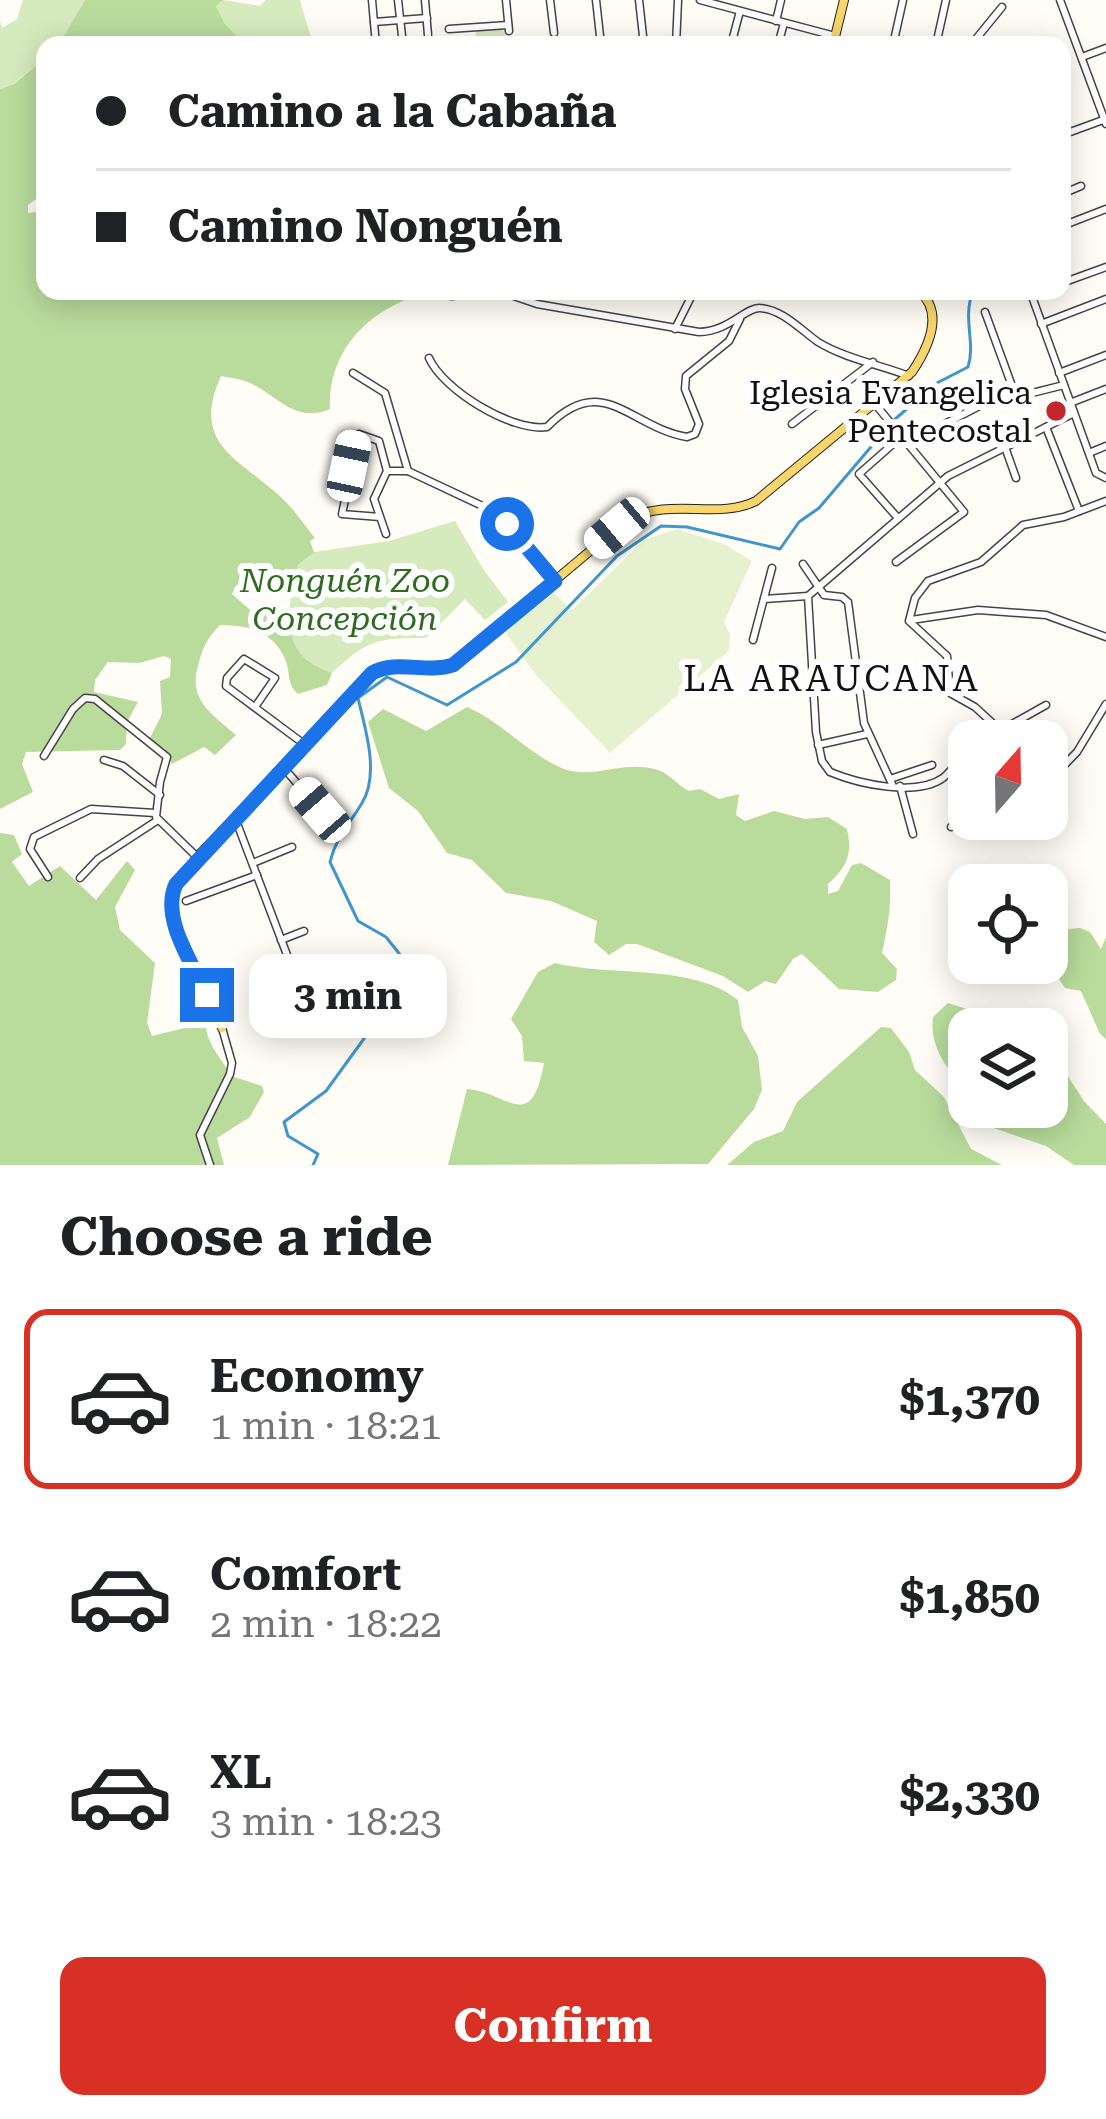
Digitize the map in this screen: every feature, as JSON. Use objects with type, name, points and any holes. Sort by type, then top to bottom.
[{"type":"main road","points":[[835,36],[844,0]]},
{"type":"main road","points":[[222,1028],[177,931],[171,907],[173,889],[197,857],[304,744],[376,670],[453,665],[617,528],[643,513],[667,507],[737,508],[752,503],[909,376],[923,352],[933,318],[927,300]]},
{"type":"street","points":[[372,0],[375,36]]},
{"type":"street","points":[[398,0],[402,36]]},
{"type":"street","points":[[425,0],[428,35]]},
{"type":"street","points":[[449,29],[509,28],[506,0]]},
{"type":"street","points":[[550,0],[554,33]]},
{"type":"street","points":[[596,0],[600,36]]},
{"type":"street","points":[[639,0],[643,36]]},
{"type":"street","points":[[676,36],[678,0]]},
{"type":"street","points":[[702,0],[731,4],[820,36]]},
{"type":"street","points":[[779,36],[781,0]]},
{"type":"street","points":[[895,36],[903,0]]},
{"type":"street","points":[[938,36],[946,0]]},
{"type":"street","points":[[1060,0],[1105,122],[1071,132]]},
{"type":"street","points":[[979,36],[1002,8]]},
{"type":"street","points":[[733,36],[740,11]]},
{"type":"street","points":[[374,22],[427,18]]},
{"type":"street","points":[[1071,41],[1075,40]]},
{"type":"street","points":[[1082,57],[1106,48]]},
{"type":"street","points":[[1071,190],[1081,186]]},
{"type":"street","points":[[1071,223],[1106,209]]},
{"type":"street","points":[[1071,280],[1106,267]]},
{"type":"street","points":[[1042,324],[1106,299]]},
{"type":"street","points":[[525,300],[708,332],[740,319]]},
{"type":"street","points":[[675,329],[690,300]]},
{"type":"street","points":[[1036,300],[1097,475],[1106,478]]},
{"type":"street","points":[[429,358],[446,384],[528,427],[547,427],[568,407],[590,402],[690,437],[699,420],[685,388],[686,376],[729,340],[751,309],[764,309],[826,346],[909,376]]},
{"type":"street","points":[[985,313],[1016,397],[1064,386]]},
{"type":"street","points":[[1059,373],[1106,355]]},
{"type":"street","points":[[792,424],[873,362]]},
{"type":"street","points":[[353,373],[385,393],[408,471]]},
{"type":"street","points":[[1070,403],[1106,389]]},
{"type":"street","points":[[897,517],[859,474],[905,440],[987,401]]},
{"type":"street","points":[[875,404],[964,512],[896,562]]},
{"type":"street","points":[[764,599],[808,596],[940,482],[1074,413]]},
{"type":"street","points":[[1046,427],[1079,512]]},
{"type":"street","points":[[380,517],[341,514],[356,436],[379,441],[387,471],[375,493],[386,534]]},
{"type":"street","points":[[1089,453],[1106,446]]},
{"type":"street","points":[[1005,447],[1016,478]]},
{"type":"street","points":[[387,471],[408,471],[496,513],[555,581]]},
{"type":"street","points":[[909,620],[914,601],[928,581],[981,562],[1023,525],[1106,501]]},
{"type":"street","points":[[802,564],[827,597],[848,602],[859,700],[868,734],[914,834]]},
{"type":"street","points":[[753,640],[772,568]]},
{"type":"street","points":[[808,596],[818,745],[830,772],[894,783],[940,780],[948,771]]},
{"type":"street","points":[[909,620],[978,610],[1046,615],[1106,637]]},
{"type":"street","points":[[909,620],[947,656],[950,693],[990,720]]},
{"type":"street","points":[[255,707],[274,679],[244,659],[227,678],[226,686],[304,744]]},
{"type":"street","points":[[44,756],[86,698],[95,699],[167,757],[157,817],[98,859],[80,878]]},
{"type":"street","points":[[1068,760],[1106,704]]},
{"type":"street","points":[[1018,720],[1046,705]]},
{"type":"street","points":[[818,745],[868,734]]},
{"type":"street","points":[[104,760],[123,766],[160,795]]},
{"type":"street","points":[[894,783],[932,765]]},
{"type":"street","points":[[283,767],[320,810]]},
{"type":"street","points":[[49,877],[30,849],[34,836],[88,809],[157,817],[197,857]]},
{"type":"street","points":[[236,818],[303,997],[278,1008]]},
{"type":"street","points":[[253,863],[292,847]]},
{"type":"street","points":[[187,901],[257,875]]},
{"type":"street","points":[[281,940],[304,932]]},
{"type":"street","points":[[210,1165],[200,1135],[232,1063],[222,1028]]},
{"type":"green space","points":[[23,0],[85,0],[63,36],[36,36],[36,65],[0,89],[0,20],[2,28],[17,19]]},
{"type":"green space","points":[[85,0],[223,0],[216,6],[237,36],[63,36]]},
{"type":"green space","points":[[223,0],[260,6],[266,0],[300,0],[310,36],[237,36],[216,6]]},
{"type":"green space","points":[[502,29],[507,36],[476,36],[476,30]]},
{"type":"green space","points":[[36,66],[36,199],[28,205],[28,213],[36,212],[36,300],[403,300],[373,318],[349,343],[334,374],[330,409],[297,411],[250,383],[221,376],[213,400],[211,420],[225,449],[285,501],[315,538],[310,541],[314,552],[298,565],[292,592],[253,581],[239,583],[232,594],[257,616],[290,612],[294,643],[305,658],[332,673],[327,685],[298,694],[274,642],[250,628],[220,625],[203,649],[196,688],[204,705],[236,735],[215,755],[204,747],[172,764],[164,748],[147,744],[162,714],[160,681],[170,677],[171,659],[108,662],[95,680],[94,692],[138,702],[127,722],[126,744],[120,750],[26,752],[22,764],[33,792],[0,809],[0,89]]},
{"type":"green space","name":"Nonguén Zoo Concepción","points":[[455,521],[508,602],[485,620],[465,599],[426,638],[374,643],[332,673],[302,654],[294,643],[289,615],[298,565],[314,552],[389,541]]},
{"type":"green space","points":[[677,529],[726,545],[752,561],[724,622],[730,634],[729,651],[610,753],[536,675],[505,632],[552,591],[572,610],[644,540]]},
{"type":"green space","points":[[467,707],[564,769],[645,767],[662,772],[689,791],[700,789],[719,799],[739,794],[736,815],[745,821],[774,811],[805,819],[828,817],[847,829],[847,860],[828,884],[828,894],[838,891],[852,865],[861,863],[890,880],[882,953],[897,969],[896,980],[878,992],[839,989],[802,954],[776,984],[765,981],[748,992],[723,976],[637,944],[626,944],[609,955],[594,942],[597,921],[551,901],[506,893],[472,860],[447,853],[418,811],[389,788],[368,722],[383,709],[426,731]]},
{"type":"green space","points":[[0,833],[14,835],[22,854],[12,862],[29,886],[60,866],[96,900],[127,861],[135,870],[115,907],[120,930],[155,963],[147,1023],[152,1036],[205,1023],[212,1046],[231,1076],[262,1086],[264,1092],[250,1117],[217,1138],[224,1165],[0,1165]]},
{"type":"green space","points":[[1068,929],[1090,932],[1101,949],[1106,937],[1106,1039],[1081,991],[1062,984],[1068,984]]},
{"type":"green space","points":[[555,963],[674,976],[719,988],[738,1000],[742,1027],[758,1056],[762,1090],[754,1109],[708,1164],[448,1165],[467,1089],[524,1104],[539,1085],[544,1063],[524,1061],[522,1036],[511,1019],[538,972]]},
{"type":"green space","points":[[948,1003],[963,1008],[948,1008],[948,1068],[934,1039],[933,1017]]},
{"type":"green space","points":[[881,1027],[891,1028],[909,1052],[915,1070],[944,1097],[948,1128],[960,1128],[971,1149],[1002,1165],[727,1165],[754,1142],[783,1131],[797,1102]]},
{"type":"green space","points":[[1068,1076],[1106,1124],[1106,1165],[1074,1165],[1046,1146],[994,1128],[1068,1128]]},
{"type":"waterway","points":[[313,1165],[318,1154],[288,1136],[284,1122],[326,1091],[413,971],[386,937],[358,921],[330,862],[370,779],[358,698],[387,677],[447,705],[516,662],[617,556],[661,526],[687,527],[780,549],[799,522],[819,508],[893,421],[935,384],[968,367],[971,300]]},
{"type":"place","name":"Iglesia Evangelica Pentecostal","points":[[1056,411]]},
{"type":"district","name":"LA ARAUCANA","points":[[832,678]]},
{"type":"route","points":[[207,995],[172,917],[170,900],[176,884],[372,673],[388,666],[438,669],[453,665],[555,581],[507,524]]}]
